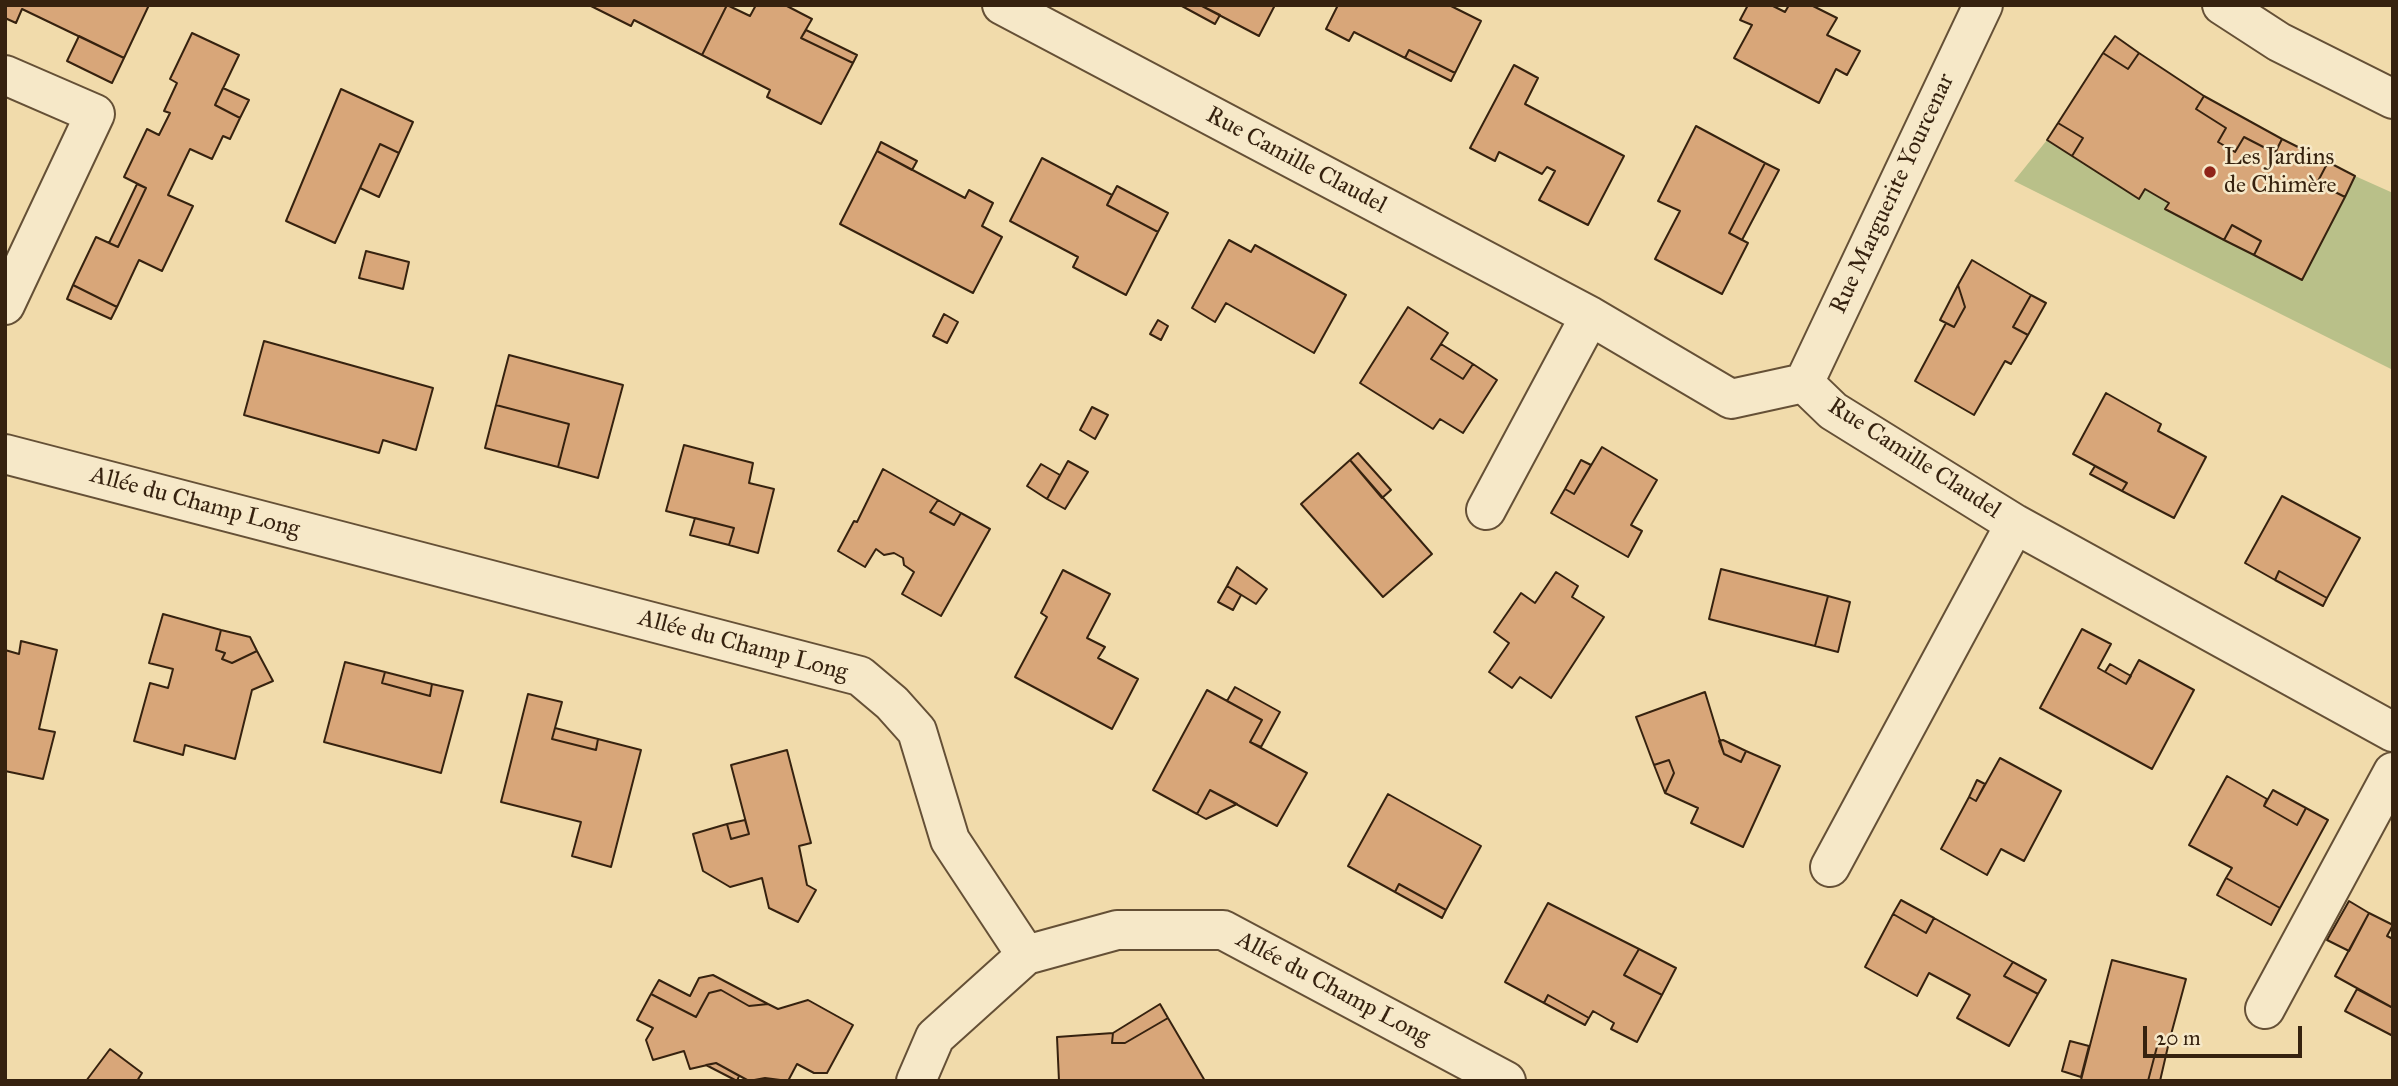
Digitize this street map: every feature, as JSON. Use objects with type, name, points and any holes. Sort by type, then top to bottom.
[{"type":"street","name":"Rue Camille Claudel","points":[[1002,5],[1590,316],[1731,399],[1804,383],[1833,411],[2015,524],[2393,732]]},
{"type":"street","name":"Rue Marguerite Yourcenar","points":[[1804,383],[1983,5]]},
{"type":"street","points":[[2222,5],[2279,42],[2393,99]]},
{"type":"street","points":[[5,75],[95,114],[9,287]]},
{"type":"street","points":[[1486,510],[1590,316]]},
{"type":"street","name":"Allée du Champ Long","points":[[5,454],[860,676],[892,703],[918,731],[950,840],[1026,955],[1117,930],[1223,930],[1506,1081]]},
{"type":"street","name":"Rue Camille Claudel","points":[[1830,867],[2015,524]]},
{"type":"street","points":[[2265,1009],[2393,772]]},
{"type":"street","points":[[916,1081],[935,1037],[1026,955]]},
{"type":"green space","points":[[2047,140],[2139,198],[2145,189],[2169,203],[2166,209],[2301,280],[2355,176],[2393,193],[2393,370],[2014,181]]},
{"type":"building","points":[[5,5],[149,5],[124,58],[22,9],[16,23],[5,18]]},
{"type":"building","points":[[589,5],[727,5],[702,55],[634,20],[631,26]]},
{"type":"building","points":[[727,5],[750,16],[756,5],[785,5],[812,19],[801,38],[853,63],[821,124],[767,97],[770,90],[702,55]]},
{"type":"building","points":[[1180,5],[1200,5],[1220,15],[1215,24]]},
{"type":"building","points":[[1200,5],[1275,5],[1259,36]]},
{"type":"building","points":[[1338,5],[1449,5],[1481,21],[1455,73],[1409,50],[1405,58],[1354,32],[1349,41],[1326,29]]},
{"type":"building","points":[[1748,5],[1771,5],[1785,12],[1789,5],[1811,5],[1837,18],[1827,35],[1860,51],[1847,75],[1836,69],[1819,103],[1734,58],[1752,25],[1740,20]]},
{"type":"building","points":[[806,30],[857,55],[853,63],[801,38]]},
{"type":"building","points":[[192,33],[239,55],[215,105],[240,118],[230,139],[223,136],[212,159],[190,149],[168,195],[193,206],[162,271],[139,260],[117,307],[73,285],[96,237],[118,247],[146,188],[124,177],[147,129],[159,135],[170,113],[164,111],[177,83],[170,79]]},
{"type":"building","points":[[79,36],[124,58],[112,83],[67,61]]},
{"type":"building","points":[[2115,36],[2139,53],[2128,69],[2103,53]]},
{"type":"building","points":[[1409,50],[1455,73],[1451,81],[1405,58]]},
{"type":"building","name":"Les Jardins de Chimère","points":[[2103,53],[2128,69],[2139,53],[2204,96],[2196,109],[2226,128],[2218,142],[2235,152],[2244,137],[2275,153],[2282,139],[2328,162],[2317,183],[2345,197],[2302,280],[2254,255],[2261,241],[2232,225],[2224,240],[2165,209],[2169,203],[2145,189],[2139,199],[2072,156],[2083,138],[2058,123]]},
{"type":"building","points":[[1514,65],[1538,78],[1525,104],[1624,156],[1588,225],[1539,200],[1555,171],[1547,167],[1542,174],[1499,152],[1495,161],[1470,148]]},
{"type":"building","points":[[223,88],[249,100],[240,118],[215,105]]},
{"type":"building","points":[[341,89],[413,122],[399,153],[380,144],[335,243],[286,221]]},
{"type":"building","points":[[2204,96],[2282,139],[2275,153],[2244,137],[2235,152],[2218,142],[2226,128],[2196,109]]},
{"type":"building","points":[[2058,123],[2083,138],[2072,156],[2047,140]]},
{"type":"building","points":[[1696,126],[1765,163],[1729,233],[1748,243],[1722,294],[1655,259],[1680,211],[1658,201]]},
{"type":"building","points":[[881,142],[917,161],[912,170],[877,151]]},
{"type":"building","points":[[380,144],[399,153],[379,197],[360,188]]},
{"type":"building","points":[[877,151],[965,198],[969,190],[993,203],[982,226],[1002,237],[973,293],[840,224]]},
{"type":"building","points":[[1042,158],[1112,195],[1107,205],[1158,232],[1126,295],[1073,267],[1078,257],[1010,221]]},
{"type":"building","points":[[2328,162],[2355,176],[2345,197],[2317,183]]},
{"type":"building","points":[[1765,163],[1779,170],[1742,240],[1729,233]]},
{"type":"building","points":[[137,184],[146,188],[118,247],[109,243]]},
{"type":"building","points":[[1117,186],[1168,213],[1158,232],[1107,205]]},
{"type":"building","points":[[2232,225],[2261,241],[2254,255],[2224,240]]},
{"type":"building","points":[[1229,240],[1251,252],[1255,245],[1346,295],[1314,353],[1226,303],[1215,322],[1192,308]]},
{"type":"building","points":[[366,251],[409,262],[403,289],[359,278]]},
{"type":"building","points":[[1972,260],[2031,295],[2013,327],[2028,335],[2011,364],[2005,361],[1974,415],[1915,381],[1946,323],[1954,327],[1965,307],[1958,285]]},
{"type":"building","points":[[73,285],[117,307],[111,319],[67,299]]},
{"type":"building","points":[[1958,285],[1965,307],[1954,327],[1940,320]]},
{"type":"building","points":[[2031,295],[2046,303],[2028,335],[2013,327]]},
{"type":"building","points":[[1408,307],[1448,333],[1431,359],[1463,379],[1473,364],[1497,380],[1463,433],[1440,419],[1433,429],[1360,383]]},
{"type":"building","points":[[944,314],[958,322],[947,343],[933,336]]},
{"type":"building","points":[[1158,320],[1168,326],[1161,340],[1150,334]]},
{"type":"building","points":[[264,341],[433,388],[416,450],[383,440],[379,453],[244,415]]},
{"type":"building","points":[[1441,344],[1473,364],[1463,379],[1431,359]]},
{"type":"building","points":[[509,355],[623,385],[598,478],[558,467],[569,424],[496,405]]},
{"type":"building","points":[[2106,393],[2161,424],[2158,431],[2206,457],[2174,518],[2122,491],[2127,483],[2073,454]]},
{"type":"building","points":[[496,405],[569,424],[558,467],[485,448]]},
{"type":"building","points":[[1092,407],[1108,415],[1095,439],[1080,430]]},
{"type":"building","points":[[684,445],[753,463],[749,483],[774,489],[758,553],[729,545],[734,528],[666,511]]},
{"type":"building","points":[[1602,447],[1657,480],[1631,525],[1642,531],[1628,557],[1551,513],[1565,489],[1574,494]]},
{"type":"building","points":[[1358,453],[1391,490],[1382,498],[1350,460]]},
{"type":"building","points":[[1350,460],[1432,554],[1383,597],[1301,504]]},
{"type":"building","points":[[1581,460],[1591,465],[1574,494],[1565,489]]},
{"type":"building","points":[[1068,461],[1088,472],[1065,509],[1047,499]]},
{"type":"building","points":[[1041,464],[1060,475],[1047,499],[1027,486]]},
{"type":"building","points":[[2095,466],[2127,483],[2122,491],[2090,474]]},
{"type":"building","points":[[883,469],[938,500],[930,512],[954,525],[961,513],[990,529],[941,616],[902,594],[914,572],[904,565],[903,558],[894,553],[884,555],[876,549],[865,567],[838,551],[854,521],[857,522]]},
{"type":"building","points":[[2282,496],[2360,538],[2327,598],[2279,571],[2275,580],[2245,563]]},
{"type":"building","points":[[938,500],[961,513],[954,525],[930,512]]},
{"type":"building","points":[[695,518],[734,528],[729,545],[690,535]]},
{"type":"building","points":[[1237,567],[1267,589],[1256,604],[1227,586]]},
{"type":"building","points":[[1721,569],[1828,596],[1815,646],[1709,619]]},
{"type":"building","points":[[1063,570],[1110,594],[1087,638],[1105,647],[1098,658],[1138,679],[1112,729],[1015,677],[1047,617],[1041,613]]},
{"type":"building","points":[[2279,571],[2327,598],[2323,606],[2275,580]]},
{"type":"building","points":[[1556,572],[1578,586],[1572,597],[1604,617],[1551,698],[1520,677],[1512,688],[1489,672],[1509,643],[1494,632],[1521,593],[1535,603]]},
{"type":"building","points":[[1227,586],[1241,595],[1233,610],[1218,602]]},
{"type":"building","points":[[1828,596],[1850,602],[1838,652],[1815,646]]},
{"type":"building","points":[[163,614],[221,630],[216,650],[225,653],[222,659],[232,663],[257,651],[273,681],[252,690],[235,759],[185,745],[183,755],[134,741],[150,683],[168,688],[173,669],[149,663]]},
{"type":"building","points":[[2082,629],[2111,644],[2098,668],[2126,684],[2139,660],[2194,690],[2152,769],[2040,708]]},
{"type":"building","points":[[221,630],[250,637],[257,651],[232,663],[222,659],[225,653],[216,650]]},
{"type":"building","points":[[21,641],[57,650],[39,729],[55,732],[43,779],[5,771],[5,650],[19,654]]},
{"type":"building","points":[[345,662],[385,672],[382,683],[430,696],[432,684],[463,691],[441,773],[324,742]]},
{"type":"building","points":[[2110,664],[2131,676],[2126,684],[2105,672]]},
{"type":"building","points":[[385,672],[432,684],[430,696],[382,683]]},
{"type":"building","points":[[1235,687],[1280,712],[1261,747],[1250,742],[1262,720],[1227,701]]},
{"type":"building","points":[[1207,690],[1262,720],[1250,742],[1307,773],[1277,826],[1210,790],[1197,814],[1153,790]]},
{"type":"building","points":[[1705,692],[1724,754],[1741,762],[1746,751],[1780,766],[1743,847],[1691,823],[1698,808],[1665,793],[1674,773],[1669,760],[1654,765],[1636,717]]},
{"type":"building","points":[[528,694],[562,702],[552,739],[596,750],[598,739],[641,750],[611,867],[572,856],[581,822],[501,802]]},
{"type":"building","points":[[555,728],[598,739],[596,750],[552,739]]},
{"type":"building","points":[[1723,740],[1746,751],[1741,762],[1724,754],[1719,741]]},
{"type":"building","points":[[787,750],[811,843],[799,846],[807,885],[816,890],[798,922],[769,908],[762,878],[730,887],[703,871],[693,834],[727,824],[731,839],[749,834],[731,765]]},
{"type":"building","points":[[2000,758],[2061,791],[2024,861],[2001,849],[1987,875],[1941,849],[1969,797],[1976,801]]},
{"type":"building","points":[[1669,760],[1674,773],[1665,793],[1654,765]]},
{"type":"building","points":[[2227,776],[2267,799],[2264,806],[2297,825],[2306,808],[2328,820],[2280,908],[2226,878],[2232,868],[2189,845]]},
{"type":"building","points":[[1977,780],[1985,784],[1976,801],[1969,797]]},
{"type":"building","points":[[1210,790],[1237,804],[1206,819],[1197,814]]},
{"type":"building","points":[[2273,790],[2306,808],[2297,825],[2264,806]]},
{"type":"building","points":[[1388,794],[1481,846],[1446,910],[1399,884],[1395,892],[1348,866]]},
{"type":"building","points":[[745,820],[749,834],[731,839],[727,824]]},
{"type":"building","points":[[2226,878],[2280,908],[2271,925],[2217,895]]},
{"type":"building","points":[[1399,884],[1446,910],[1442,918],[1395,892]]},
{"type":"building","points":[[1901,900],[1934,918],[1926,933],[1893,914]]},
{"type":"building","points":[[2349,901],[2369,913],[2349,951],[2327,940]]},
{"type":"building","points":[[1548,903],[1639,949],[1624,975],[1662,995],[1637,1042],[1611,1029],[1614,1023],[1593,1011],[1589,1018],[1548,995],[1544,1003],[1505,982]]},
{"type":"building","points":[[2369,913],[2393,925],[2387,936],[2393,939],[2393,1008],[2335,976]]},
{"type":"building","points":[[1893,914],[1926,933],[1934,918],[2013,962],[2004,976],[2038,994],[2009,1046],[1957,1018],[1970,995],[1929,973],[1917,996],[1865,967]]},
{"type":"building","points":[[1639,949],[1676,968],[1662,995],[1624,975]]},
{"type":"building","points":[[2112,960],[2186,979],[2169,1042],[2159,1039],[2148,1081],[2081,1080]]},
{"type":"building","points":[[2013,962],[2046,980],[2038,994],[2004,976]]},
{"type":"building","points":[[713,975],[768,1004],[749,1006],[721,990],[709,993],[696,1017],[651,994],[659,980],[690,996],[699,978]]},
{"type":"building","points":[[2357,989],[2393,1008],[2393,1036],[2345,1011]]},
{"type":"building","points":[[721,990],[749,1006],[768,1004],[778,1009],[808,1000],[853,1025],[827,1073],[814,1073],[797,1064],[788,1081],[765,1078],[749,1081],[716,1063],[690,1069],[684,1051],[653,1060],[646,1040],[653,1028],[637,1020],[651,994],[696,1017],[709,993]]},
{"type":"building","points":[[1548,995],[1589,1018],[1585,1025],[1544,1003]]},
{"type":"building","points":[[1160,1004],[1168,1018],[1125,1043],[1112,1043],[1113,1033]]},
{"type":"building","points":[[1168,1018],[1205,1081],[1059,1081],[1057,1037],[1113,1033],[1112,1043],[1125,1043]]},
{"type":"building","points":[[2159,1039],[2169,1042],[2160,1081],[2148,1081]]},
{"type":"building","points":[[2070,1041],[2089,1046],[2081,1077],[2062,1071]]},
{"type":"building","points":[[110,1049],[142,1073],[137,1081],[86,1081]]},
{"type":"building","points":[[716,1063],[739,1076],[737,1081],[706,1065]]},
{"type":"place","name":"Les Jardins de Chimère","points":[[2210,172]]}]
